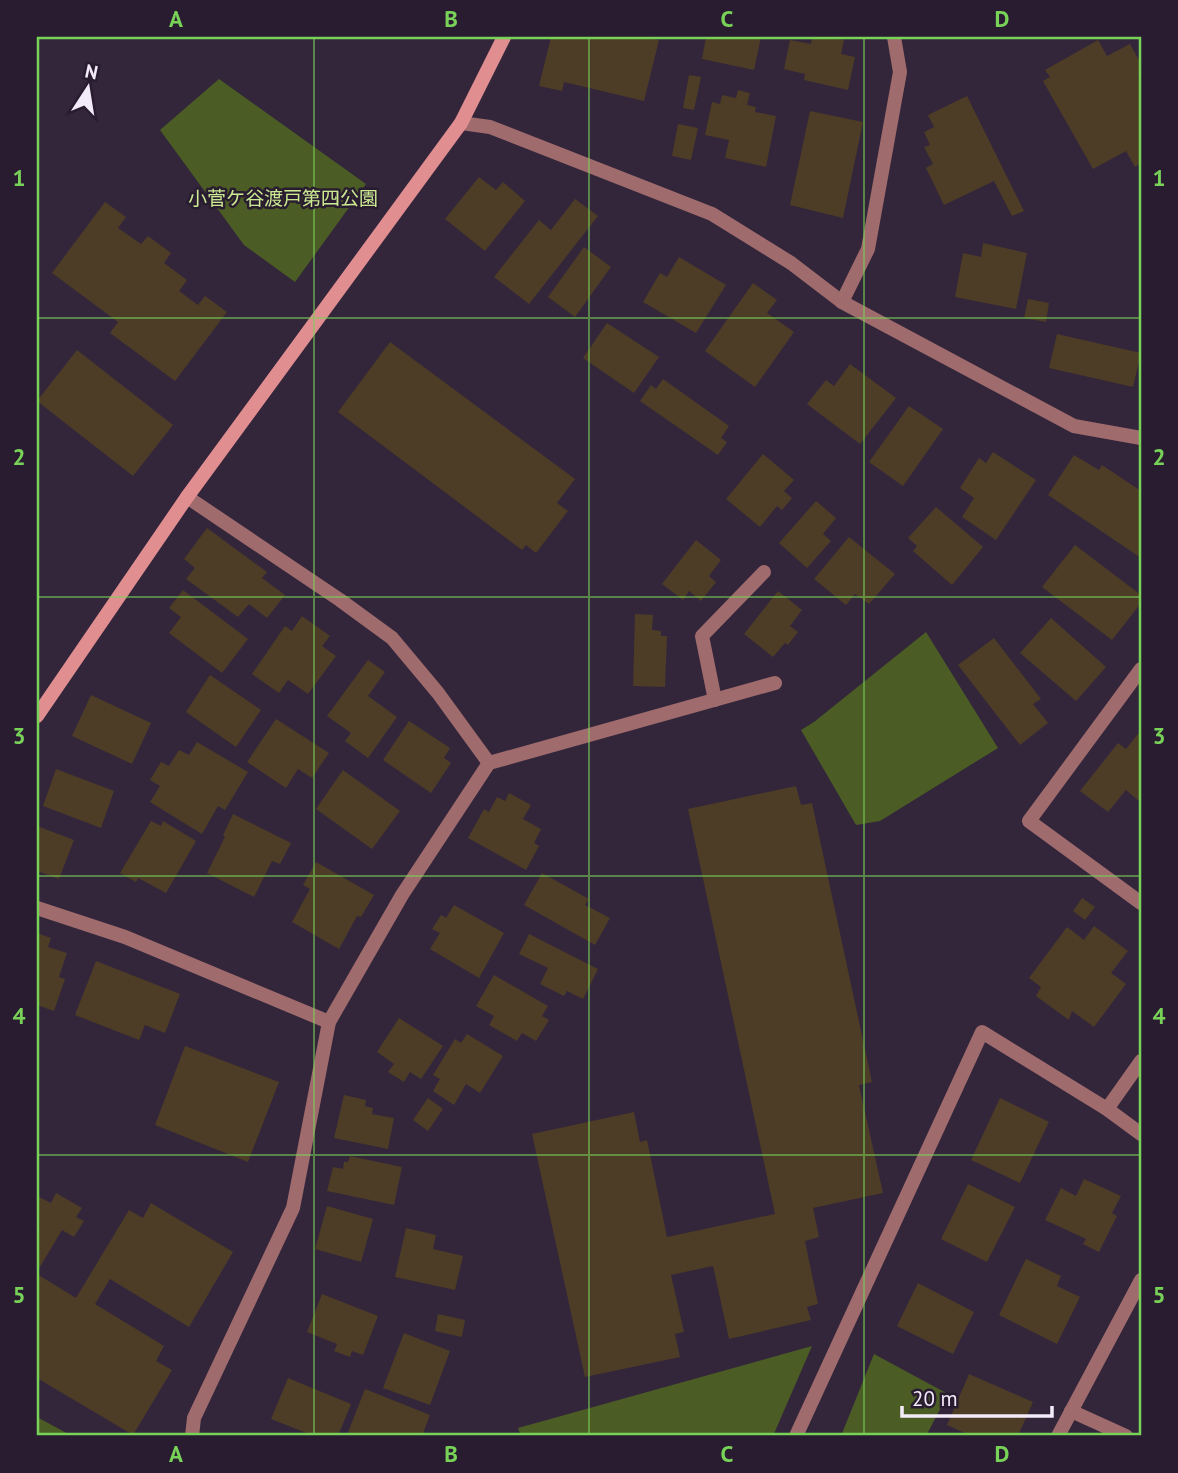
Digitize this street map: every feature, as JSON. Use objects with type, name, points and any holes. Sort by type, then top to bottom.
[{"type":"street","points":[[37,716],[187,497],[461,123],[504,37]]},
{"type":"street","points":[[842,302],[869,249],[900,72],[894,37]]},
{"type":"street","points":[[461,123],[490,127],[712,214],[791,263],[842,302],[1073,426],[1141,438]]},
{"type":"street","points":[[187,497],[392,638],[438,693],[489,763]]},
{"type":"street","points":[[715,700],[702,636],[764,572]]},
{"type":"street","points":[[1141,669],[1029,821],[1141,903]]},
{"type":"street","points":[[191,1436],[194,1418],[293,1208],[329,1023],[401,895],[489,763],[775,683]]},
{"type":"street","points":[[37,908],[125,937],[329,1023]]},
{"type":"street","points":[[796,1436],[982,1032],[1107,1109],[1141,1134]]},
{"type":"street","points":[[1107,1109],[1141,1061]]},
{"type":"street","points":[[1058,1436],[1141,1280]]},
{"type":"street","points":[[1071,1411],[1126,1436]]},
{"type":"green space","name":"小菅ケ谷渡戸第四公園","points":[[219,79],[366,184],[295,282],[244,245],[160,130]]},
{"type":"green space","points":[[926,632],[998,748],[880,821],[856,825],[801,730]]},
{"type":"green space","points":[[812,1346],[773,1436],[521,1436],[518,1428]]},
{"type":"green space","points":[[874,1354],[948,1394],[926,1436],[841,1436]]},
{"type":"green space","points":[[37,1417],[72,1436],[37,1436]]},
{"type":"building","points":[[551,37],[645,37],[659,40],[644,101],[564,82],[562,91],[539,86]]},
{"type":"building","points":[[706,37],[761,37],[754,70],[702,59]]},
{"type":"building","points":[[812,37],[844,40],[841,54],[855,57],[848,90],[804,80],[805,74],[784,69],[790,40],[811,44]]},
{"type":"building","points":[[1098,40],[1107,56],[1130,44],[1141,64],[1141,77],[1138,79],[1141,84],[1141,163],[1135,167],[1126,151],[1093,169],[1043,81],[1050,77],[1045,70]]},
{"type":"building","points":[[689,75],[701,77],[694,110],[683,108]]},
{"type":"building","points":[[738,90],[750,93],[747,105],[756,107],[755,112],[776,116],[766,167],[725,158],[729,140],[705,135],[712,102],[720,104],[722,95],[736,98]]},
{"type":"building","points":[[967,96],[1024,211],[1012,216],[994,181],[944,205],[926,168],[933,164],[924,147],[930,145],[924,132],[934,127],[928,115]]},
{"type":"building","points":[[810,111],[863,122],[843,218],[790,205]]},
{"type":"building","points":[[678,124],[698,128],[691,160],[672,156]]},
{"type":"building","points":[[479,177],[496,190],[503,182],[525,201],[485,251],[445,219]]},
{"type":"building","points":[[575,199],[598,216],[529,304],[494,277],[539,220],[551,230]]},
{"type":"building","points":[[105,202],[126,217],[118,228],[141,244],[148,236],[171,253],[164,263],[187,280],[179,291],[198,305],[205,296],[227,312],[175,381],[110,333],[118,322],[52,273]]},
{"type":"building","points":[[983,243],[1027,253],[1016,309],[955,297],[963,253],[981,257]]},
{"type":"building","points":[[584,247],[611,267],[575,317],[548,297]]},
{"type":"building","points":[[679,257],[726,285],[696,333],[643,302],[660,273],[667,277]]},
{"type":"building","points":[[753,283],[777,300],[767,313],[794,332],[755,387],[705,351]]},
{"type":"building","points":[[1028,299],[1049,303],[1046,322],[1024,318]]},
{"type":"building","points":[[607,323],[659,357],[634,393],[583,358]]},
{"type":"building","points":[[1057,334],[1141,353],[1133,387],[1049,368]]},
{"type":"building","points":[[390,342],[575,479],[557,503],[568,511],[536,553],[526,545],[522,550],[338,412]]},
{"type":"building","points":[[77,350],[173,425],[133,476],[37,401]]},
{"type":"building","points":[[850,364],[896,398],[860,444],[807,404],[826,380],[834,386]]},
{"type":"building","points":[[663,379],[729,426],[721,438],[727,442],[718,455],[640,401],[651,385],[656,389]]},
{"type":"building","points":[[909,406],[943,429],[903,486],[869,462]]},
{"type":"building","points":[[993,452],[1036,480],[996,540],[962,517],[974,498],[960,488],[979,458],[986,463]]},
{"type":"building","points":[[763,454],[794,480],[784,491],[792,498],[782,510],[777,506],[760,527],[726,499]]},
{"type":"building","points":[[1074,455],[1099,470],[1102,465],[1141,491],[1141,558],[1048,495]]},
{"type":"building","points":[[816,501],[836,518],[823,534],[831,541],[807,568],[779,543]]},
{"type":"building","points":[[936,507],[983,547],[952,585],[913,551],[917,546],[908,538]]},
{"type":"building","points":[[207,528],[267,572],[262,578],[285,595],[267,618],[249,604],[238,617],[186,579],[195,568],[184,559]]},
{"type":"building","points":[[849,537],[895,574],[869,604],[855,594],[846,605],[814,579]]},
{"type":"building","points":[[696,540],[721,560],[709,576],[716,582],[701,601],[689,591],[683,600],[662,584]]},
{"type":"building","points":[[1075,545],[1141,595],[1141,603],[1112,640],[1042,587]]},
{"type":"building","points":[[183,590],[248,639],[222,673],[169,633],[181,617],[169,608]]},
{"type":"building","points":[[778,591],[802,610],[790,626],[798,632],[788,645],[785,643],[773,657],[744,634]]},
{"type":"building","points":[[635,614],[653,615],[652,630],[661,631],[661,636],[667,636],[665,687],[633,686]]},
{"type":"building","points":[[302,616],[330,636],[322,646],[336,656],[308,694],[288,680],[279,693],[252,674],[285,626],[292,631]]},
{"type":"building","points":[[1051,618],[1106,667],[1076,701],[1020,653]]},
{"type":"building","points":[[994,638],[1041,699],[1033,704],[1048,723],[1020,745],[958,665]]},
{"type":"building","points":[[368,660],[385,672],[368,696],[397,717],[368,758],[345,741],[351,733],[327,716]]},
{"type":"building","points":[[210,675],[261,710],[236,747],[186,712]]},
{"type":"building","points":[[91,695],[151,723],[132,764],[72,736]]},
{"type":"building","points":[[276,719],[329,753],[312,778],[298,769],[286,788],[247,762]]},
{"type":"building","points":[[409,721],[450,748],[444,758],[451,763],[431,793],[383,760]]},
{"type":"building","points":[[1141,730],[1141,803],[1126,790],[1108,812],[1080,791],[1118,743],[1126,749]]},
{"type":"building","points":[[197,742],[248,772],[225,810],[218,806],[202,834],[150,802],[160,786],[150,780],[161,762],[169,766],[179,750],[189,755]]},
{"type":"building","points":[[56,769],[114,791],[101,828],[43,806]]},
{"type":"building","points":[[343,770],[400,811],[372,849],[316,809]]},
{"type":"building","points":[[796,786],[801,805],[812,803],[872,1082],[859,1085],[883,1193],[813,1208],[819,1237],[805,1241],[818,1304],[807,1307],[811,1320],[729,1339],[713,1266],[671,1275],[684,1332],[675,1334],[680,1357],[585,1377],[532,1134],[634,1112],[640,1142],[647,1140],[667,1237],[775,1214],[688,809]]},
{"type":"building","points":[[509,793],[531,805],[523,819],[541,829],[534,843],[539,846],[526,870],[468,838],[484,809],[489,812],[497,797],[505,801]]},
{"type":"building","points":[[233,814],[291,843],[280,864],[272,861],[254,897],[207,873]]},
{"type":"building","points":[[151,821],[161,826],[163,821],[196,841],[166,893],[138,878],[136,882],[120,873]]},
{"type":"building","points":[[37,826],[74,840],[59,879],[37,871]]},
{"type":"building","points":[[316,862],[374,895],[361,917],[357,916],[339,949],[292,922],[310,889],[303,885]]},
{"type":"building","points":[[542,873],[589,899],[585,905],[610,918],[595,945],[524,905]]},
{"type":"building","points":[[1082,898],[1095,907],[1085,920],[1073,911]]},
{"type":"building","points":[[454,905],[504,933],[479,978],[430,949],[440,933],[432,929],[441,915],[446,918]]},
{"type":"building","points":[[1094,926],[1128,951],[1111,973],[1126,984],[1094,1027],[1072,1011],[1069,1020],[1036,996],[1041,987],[1029,978],[1067,927],[1084,940]]},
{"type":"building","points":[[37,933],[51,938],[48,947],[67,953],[59,977],[65,979],[54,1011],[37,1005]]},
{"type":"building","points":[[529,934],[598,969],[583,999],[567,991],[564,996],[540,984],[548,968],[519,954]]},
{"type":"building","points":[[96,961],[180,994],[165,1033],[145,1025],[139,1040],[75,1015]]},
{"type":"building","points":[[494,975],[548,1006],[542,1016],[549,1020],[536,1041],[522,1033],[517,1041],[489,1025],[494,1016],[476,1006]]},
{"type":"building","points":[[399,1018],[443,1046],[421,1079],[410,1072],[404,1082],[388,1072],[394,1064],[377,1052]]},
{"type":"building","points":[[467,1034],[503,1056],[480,1093],[466,1084],[454,1105],[433,1091],[440,1079],[433,1075],[455,1039],[461,1043]]},
{"type":"building","points":[[185,1046],[279,1082],[248,1162],[155,1125]]},
{"type":"building","points":[[344,1095],[366,1100],[365,1106],[373,1108],[372,1114],[394,1118],[388,1149],[334,1138]]},
{"type":"building","points":[[428,1098],[443,1109],[428,1131],[413,1120]]},
{"type":"building","points":[[1000,1098],[1049,1122],[1020,1183],[971,1160]]},
{"type":"building","points":[[350,1156],[402,1167],[394,1205],[327,1191],[333,1167],[343,1169],[344,1162],[348,1162]]},
{"type":"building","points":[[1084,1179],[1121,1196],[1112,1213],[1117,1216],[1099,1252],[1083,1244],[1086,1239],[1045,1220],[1061,1188],[1076,1196]]},
{"type":"building","points":[[968,1184],[1015,1207],[987,1262],[941,1239]]},
{"type":"building","points":[[56,1193],[82,1208],[76,1217],[84,1221],[74,1237],[62,1230],[37,1272],[37,1229],[40,1224],[37,1222],[37,1200],[39,1197],[51,1203]]},
{"type":"building","points":[[151,1203],[233,1252],[189,1327],[110,1279],[95,1304],[164,1346],[156,1361],[172,1370],[133,1435],[37,1378],[37,1274],[76,1298],[129,1210],[143,1218]]},
{"type":"building","points":[[327,1206],[373,1219],[361,1262],[315,1249]]},
{"type":"building","points":[[406,1228],[436,1235],[433,1249],[463,1256],[455,1290],[395,1277]]},
{"type":"building","points":[[1026,1259],[1061,1276],[1057,1286],[1080,1297],[1057,1344],[999,1315]]},
{"type":"building","points":[[918,1283],[974,1312],[953,1354],[897,1326]]},
{"type":"building","points":[[322,1294],[378,1316],[363,1355],[352,1351],[350,1357],[334,1351],[337,1344],[307,1332]]},
{"type":"building","points":[[438,1314],[465,1320],[462,1337],[435,1331]]},
{"type":"building","points":[[404,1333],[450,1351],[430,1405],[383,1388]]},
{"type":"building","points":[[969,1374],[1033,1402],[1018,1436],[971,1436],[947,1425]]},
{"type":"building","points":[[288,1378],[351,1404],[338,1436],[314,1436],[271,1419]]},
{"type":"building","points":[[365,1389],[430,1415],[422,1436],[347,1435]]}]
